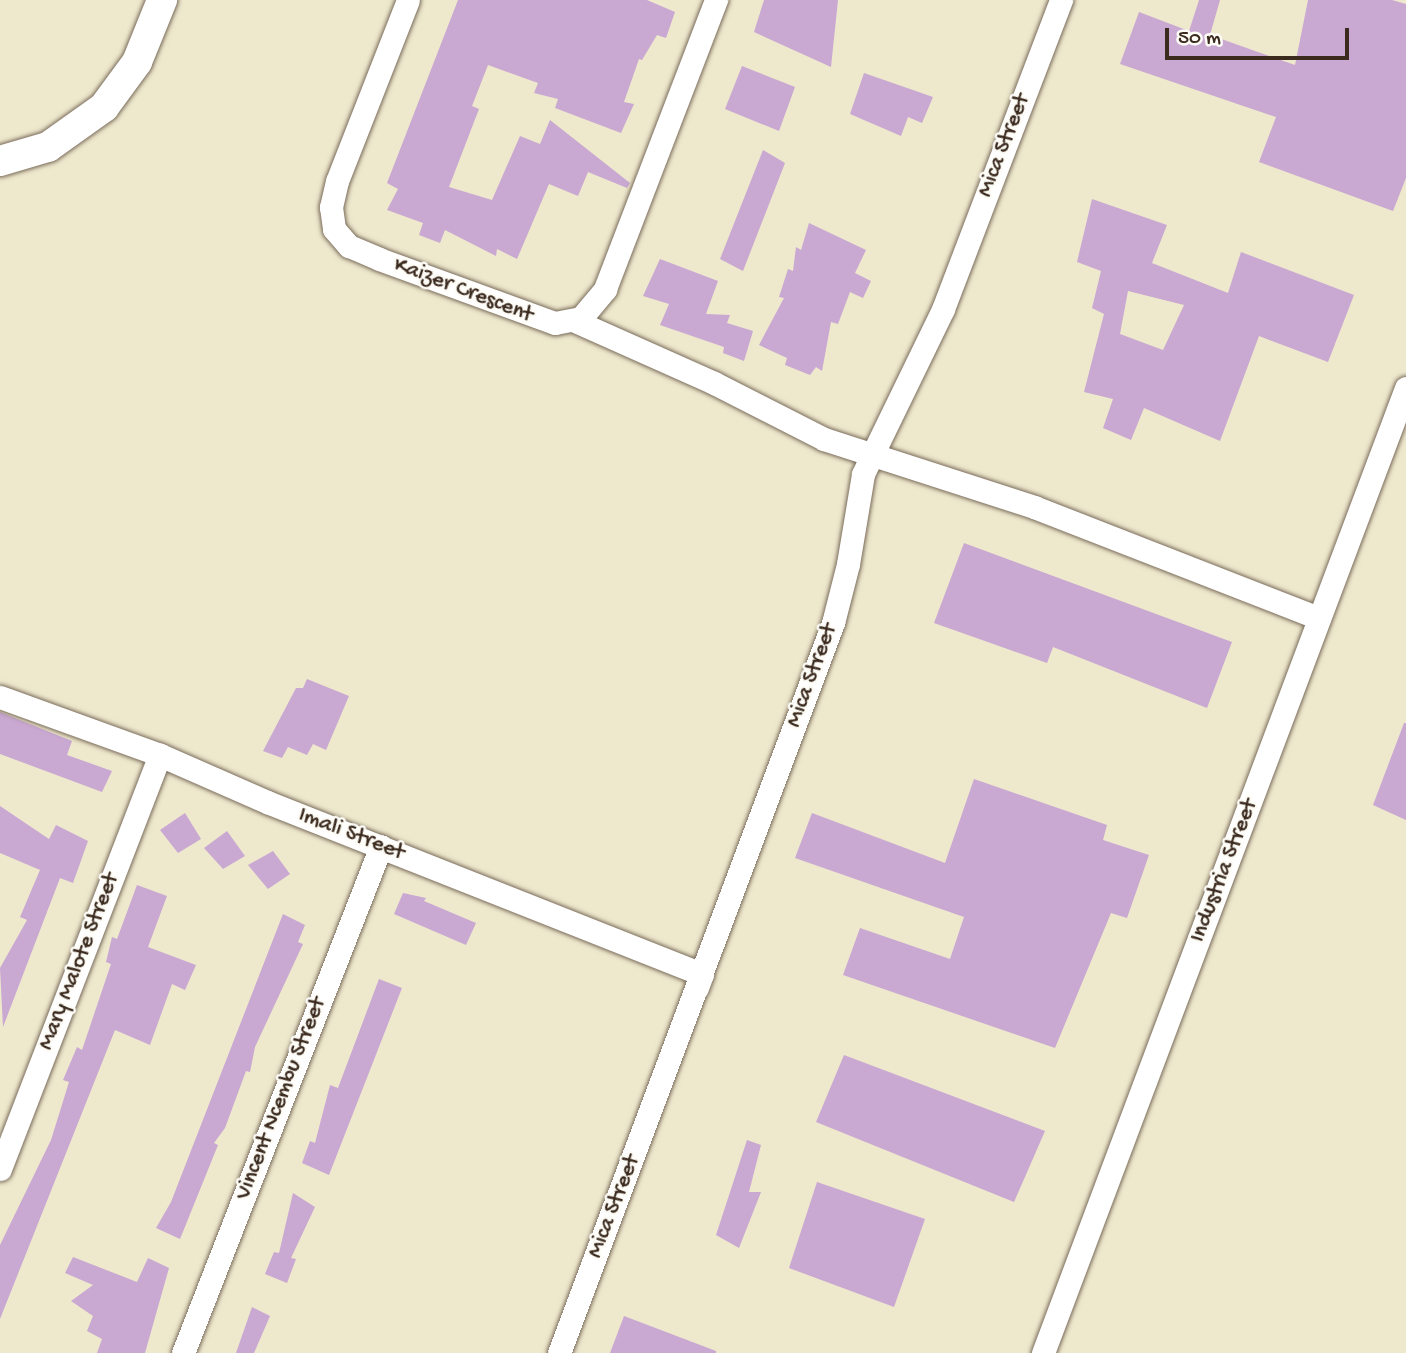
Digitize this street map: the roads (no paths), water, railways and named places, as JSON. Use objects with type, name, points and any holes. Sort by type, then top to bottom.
[{"type":"street","points":[[0,161],[48,147],[104,107],[136,62],[162,0]]},
{"type":"street","name":"Kaizer Crescent","points":[[408,0],[337,181],[331,207],[334,229],[349,246],[543,322],[576,321]]},
{"type":"street","points":[[716,0],[606,289],[576,321],[714,383],[794,426],[841,445],[872,452],[1034,507],[1318,618]]},
{"type":"street","name":"Mica Street","points":[[559,1353],[833,623],[848,564],[857,489],[872,452],[943,309],[1061,0]]},
{"type":"street","name":"Industria Street","points":[[1043,1353],[1406,388]]},
{"type":"street","name":"Imali Street","points":[[0,697],[160,755],[702,974]]},
{"type":"street","name":"Mary Malote Street","points":[[0,1169],[160,755]]},
{"type":"street","name":"Vincent Ncembu Street","points":[[183,1353],[381,846]]}]
